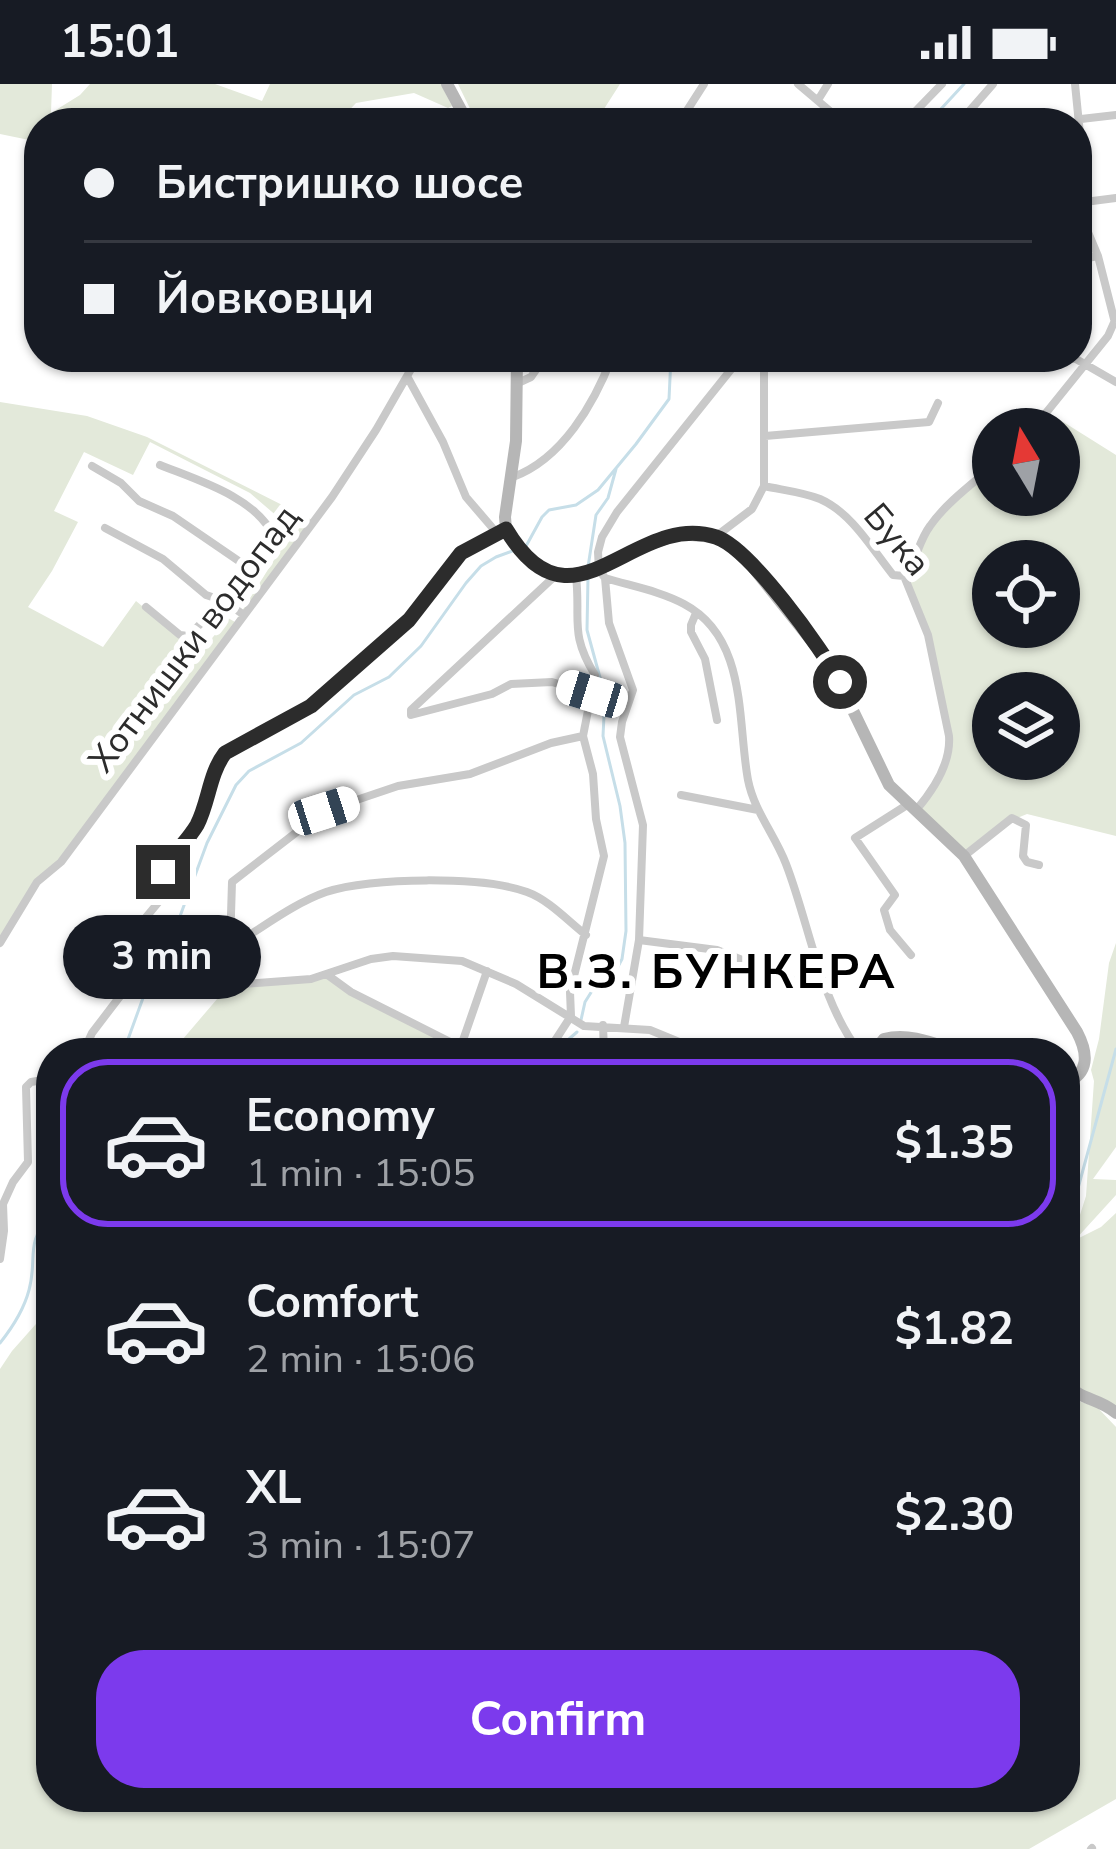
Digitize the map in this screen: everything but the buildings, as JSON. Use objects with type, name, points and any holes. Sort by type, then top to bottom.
[{"type":"street","points":[[798,84],[827,108]]},
{"type":"street","points":[[818,100],[828,84]]},
{"type":"street","points":[[919,108],[942,84]]},
{"type":"street","points":[[972,108],[993,84]]},
{"type":"street","points":[[1092,241],[1115,320],[1092,355]]},
{"type":"street","points":[[1092,257],[1098,256]]},
{"type":"street","name":"Хотнишки водопад","points":[[0,943],[38,882],[61,862],[332,497],[410,372]]},
{"type":"street","points":[[501,530],[516,441],[518,372]]},
{"type":"street","points":[[518,383],[534,372]]},
{"type":"street","points":[[509,478],[535,467],[572,431],[603,372]]},
{"type":"street","points":[[624,1027],[639,940],[643,825],[620,737],[633,690],[609,623],[598,552],[616,512],[729,372]]},
{"type":"street","points":[[715,536],[752,508],[764,486],[764,372]]},
{"type":"street","points":[[1052,408],[1078,372]]},
{"type":"street","points":[[407,377],[466,497],[534,566],[557,574],[602,574],[669,597],[696,613],[713,631],[734,670],[740,695],[748,781],[788,868],[833,1005],[852,1038]]},
{"type":"street","points":[[764,436],[929,422],[938,404]]},
{"type":"street","points":[[146,607],[180,635],[188,636],[224,601],[272,538],[271,528],[244,503],[160,465]]},
{"type":"street","points":[[92,466],[249,568]]},
{"type":"street","points":[[904,577],[934,519],[972,485]]},
{"type":"street","name":"Бука","points":[[764,486],[830,504],[847,517],[893,575],[904,577],[928,634],[950,736],[950,751],[935,783],[911,808]]},
{"type":"street","points":[[105,528],[163,560],[206,595],[244,615]]},
{"type":"street","points":[[90,1038],[122,995],[136,928],[161,898],[163,872],[197,824],[217,763],[225,753],[311,706],[409,620],[461,553],[501,530]]},
{"type":"street","points":[[602,574],[659,539],[679,534],[715,536],[748,559],[821,651],[883,775],[964,856],[1078,1038]]},
{"type":"street","points":[[557,574],[411,715],[492,694],[511,684],[551,682],[592,694]]},
{"type":"street","points":[[557,1038],[571,1016],[570,992],[604,856],[583,736],[595,675],[575,630],[579,603],[575,575]]},
{"type":"street","points":[[696,613],[692,632],[705,659],[717,720]]},
{"type":"street","points":[[230,947],[232,882],[324,811],[398,786],[470,774],[583,736]]},
{"type":"street","points":[[680,794],[758,810]]},
{"type":"street","points":[[911,808],[855,838],[895,895],[884,910],[886,922],[911,955]]},
{"type":"street","points":[[964,856],[1012,818],[1026,825],[1023,856],[1039,866]]},
{"type":"street","points":[[586,935],[529,892],[448,880],[355,885],[311,898],[230,947],[221,956],[221,976],[229,985],[311,979],[393,956],[462,961],[515,984],[584,1026],[650,1030],[669,1038]]},
{"type":"street","points":[[639,940],[717,950],[798,982],[826,984]]},
{"type":"street","points":[[464,1038],[487,971]]},
{"type":"street","points":[[328,975],[407,1023],[442,1038]]},
{"type":"street","points":[[603,1025],[603,1038]]},
{"type":"street","points":[[1080,1040],[1086,1050],[1080,1074]]},
{"type":"street","points":[[0,1258],[3,1204],[28,1162],[26,1087],[36,1081]]},
{"type":"street","points":[[1080,1397],[1116,1413]]},
{"type":"green space","points":[[0,84],[52,84],[51,108],[24,108],[24,139],[0,134]]},
{"type":"green space","points":[[90,84],[215,84],[262,101],[270,84],[441,84],[452,106],[414,93],[356,103],[351,108],[59,108]]},
{"type":"green space","points":[[458,84],[620,84],[605,108],[470,108]]},
{"type":"green space","points":[[0,402],[87,416],[147,437],[314,521],[61,862],[37,882],[0,943]],"holes":[[[150,442],[250,493],[293,530],[235,622],[228,618],[202,651],[136,601],[103,647],[28,607],[78,522],[54,511],[84,452],[133,475]]]},
{"type":"green space","points":[[1080,432],[1116,455],[1116,836],[1027,814],[1003,824],[964,856],[915,811],[930,794],[950,750],[933,653],[904,576],[934,519],[972,485],[972,516],[1080,516]]},
{"type":"green space","points":[[1116,943],[1116,1147],[1093,1179],[1116,1180],[1116,1195],[1080,1235],[1094,1081],[1091,1070]]},
{"type":"green space","points":[[328,975],[351,993],[442,1038],[184,1038],[229,985]]},
{"type":"green space","points":[[1116,1213],[1116,1413],[1080,1390],[1080,1238]]},
{"type":"green space","points":[[36,1324],[36,1812],[1080,1812],[1080,1402],[1097,1407],[1116,1427],[1116,1799],[1029,1849],[0,1849],[0,1369]]},
{"type":"waterway","points":[[942,108],[964,84]]},
{"type":"waterway","points":[[525,548],[549,510],[576,505],[598,490],[636,444],[669,399],[670,372]]},
{"type":"waterway","points":[[588,567],[596,515],[608,498],[616,469]]},
{"type":"waterway","points":[[128,1038],[163,943],[179,919],[207,843],[236,785],[249,771],[301,743],[354,695],[389,677],[421,646],[481,566],[515,550]]},
{"type":"waterway","points":[[581,1020],[597,983],[613,976],[622,959],[626,931],[625,843],[603,736],[605,696],[587,630],[588,577]]},
{"type":"waterway","points":[[570,1038],[577,1032]]},
{"type":"waterway","points":[[1080,1181],[1116,1049]]},
{"type":"waterway","points":[[0,1343],[24,1304],[36,1238]]},
{"type":"district","name":"В.З. БУНКЕРА","points":[[717,971]]},
{"type":"route","points":[[163,872],[197,824],[217,763],[225,753],[311,706],[409,620],[461,553],[506,529],[534,566],[575,575],[598,570],[659,539],[679,534],[715,536],[748,559],[840,682]]}]
